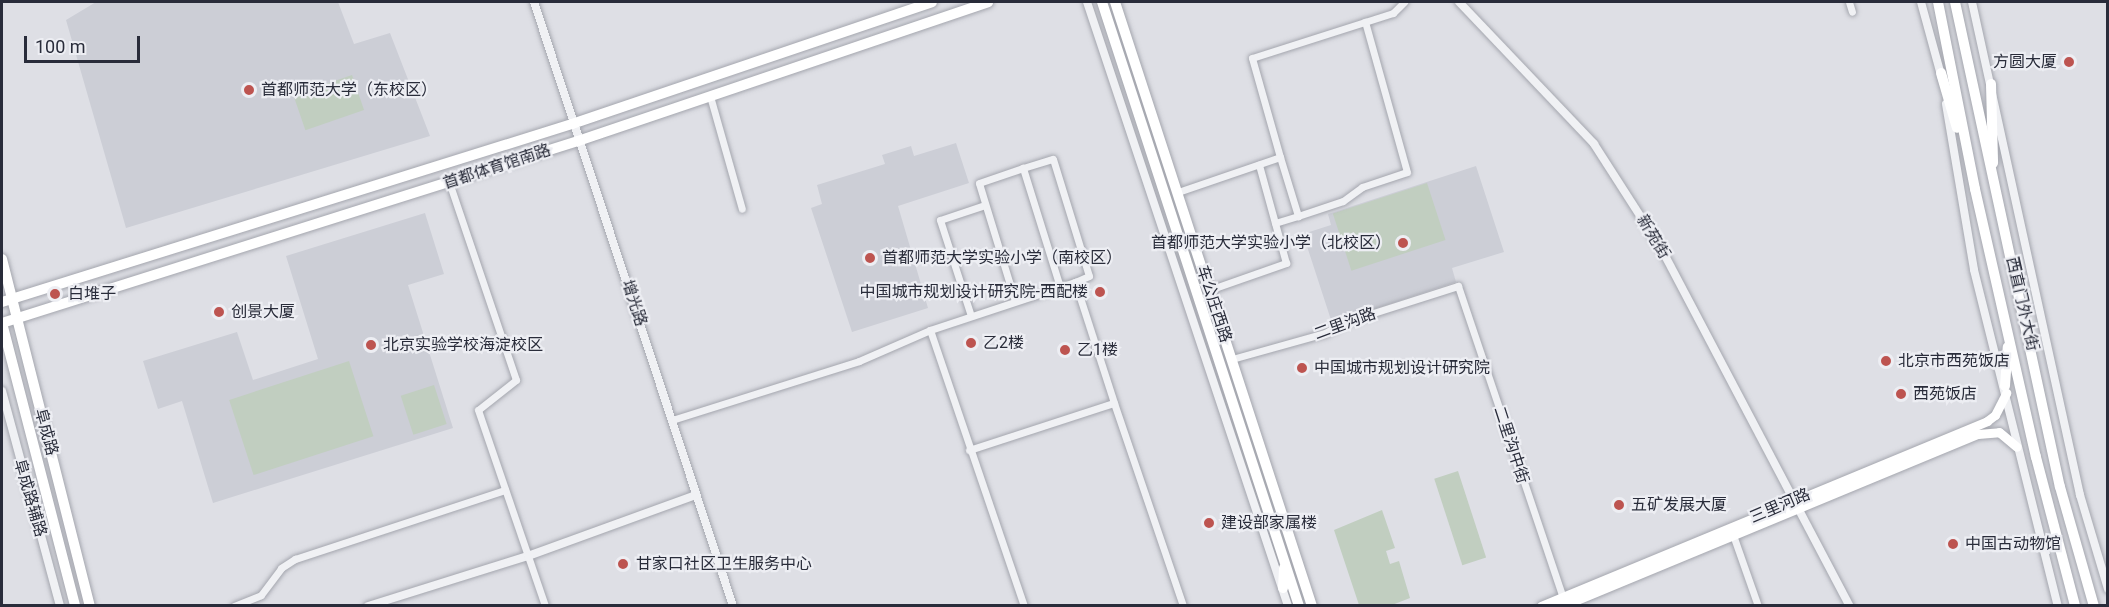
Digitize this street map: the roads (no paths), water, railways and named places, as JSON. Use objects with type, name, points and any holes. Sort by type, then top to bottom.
[{"type":"main road","name":"首都体育馆南路","points":[[6,301],[573,124],[932,2]]},
{"type":"main road","name":"首都体育馆南路","points":[[2,323],[578,141],[988,2]]},
{"type":"main road","name":"车公庄西路","points":[[1102,2],[1299,606]]},
{"type":"main road","name":"车公庄西路","points":[[1116,2],[1312,606]]},
{"type":"main road","name":"西直门外大街","points":[[1938,2],[1975,189],[2075,606]]},
{"type":"main road","name":"西直门外大街","points":[[1954,2],[2041,388],[2060,487],[2094,606]]},
{"type":"main road","points":[[1941,74],[1975,189]]},
{"type":"main road","points":[[1991,84],[1994,187]]},
{"type":"main road","name":"阜成路","points":[[2,259],[6,301],[16,318],[90,606]]},
{"type":"main road","name":"阜成路","points":[[2,323],[75,606]]},
{"type":"main road","points":[[2005,389],[2009,338]]},
{"type":"main road","name":"三里河路","points":[[1565,603],[1988,421],[1995,415],[2005,389]]},
{"type":"main road","name":"三里河路","points":[[1540,606],[1565,603],[1733,535],[1795,504],[1978,434],[2000,432],[2017,447]]},
{"type":"main road","points":[[1282,588],[1285,562]]},
{"type":"street","name":"增光路","points":[[534,2],[733,606]]},
{"type":"street","points":[[1087,2],[1288,606]]},
{"type":"street","points":[[1298,216],[1252,58],[1393,13],[1404,2]]},
{"type":"street","name":"新苑街","points":[[1460,2],[1594,144],[1662,250],[1850,606]]},
{"type":"street","points":[[1849,2],[1852,12]]},
{"type":"street","points":[[1922,2],[1941,74],[1971,259],[2058,606]]},
{"type":"street","name":"西直门外大街","points":[[1972,2],[2080,495],[2108,589]]},
{"type":"street","points":[[1275,223],[1343,201],[1362,187],[1407,172],[1365,22]]},
{"type":"street","points":[[710,96],[742,209]]},
{"type":"street","points":[[1178,192],[1280,158]]},
{"type":"street","points":[[672,420],[859,361],[930,330],[1075,282],[1089,276],[1053,159],[979,183],[1016,301]]},
{"type":"street","points":[[1209,290],[1286,263],[1259,165]]},
{"type":"street","points":[[1023,168],[1060,287]]},
{"type":"street","points":[[449,182],[516,380],[478,410],[545,606]]},
{"type":"street","points":[[971,316],[940,220],[986,204]]},
{"type":"street","points":[[1075,282],[1183,606]]},
{"type":"street","name":"二里沟路","points":[[1232,359],[1325,333],[1341,323],[1458,286]]},
{"type":"street","name":"二里沟中街","points":[[1458,286],[1565,603]]},
{"type":"street","points":[[930,330],[1024,606]]},
{"type":"street","name":"阜成路辅路","points":[[2,391],[60,606]]},
{"type":"street","points":[[969,450],[1114,403]]},
{"type":"street","points":[[234,606],[261,595],[281,568],[295,559],[505,490]]},
{"type":"street","points":[[368,606],[528,556],[696,495]]},
{"type":"street","points":[[1733,535],[1758,606]]},
{"type":"place","name":"方圆大厦","points":[[2069,62]]},
{"type":"place","name":"首都师范大学（东校区）","points":[[249,90]]},
{"type":"place","name":"首都师范大学实验小学（北校区）","points":[[1403,243]]},
{"type":"place","name":"首都师范大学实验小学（南校区）","points":[[870,258]]},
{"type":"place","name":"中国城市规划设计研究院-西配楼","points":[[1100,292]]},
{"type":"place","name":"白堆子","points":[[55,294]]},
{"type":"place","name":"创景大厦","points":[[219,312]]},
{"type":"place","name":"乙2楼","points":[[971,343]]},
{"type":"place","name":"北京实验学校海淀校区","points":[[371,345]]},
{"type":"place","name":"乙1楼","points":[[1065,350]]},
{"type":"place","name":"北京市西苑饭店","points":[[1886,361]]},
{"type":"place","name":"中国城市规划设计研究院","points":[[1302,368]]},
{"type":"place","name":"西苑饭店","points":[[1901,394]]},
{"type":"place","name":"五矿发展大厦","points":[[1619,505]]},
{"type":"place","name":"建设部家属楼","points":[[1209,523]]},
{"type":"place","name":"中国古动物馆","points":[[1953,544]]},
{"type":"place","name":"甘家口社区卫生服务中心","points":[[623,564]]}]
